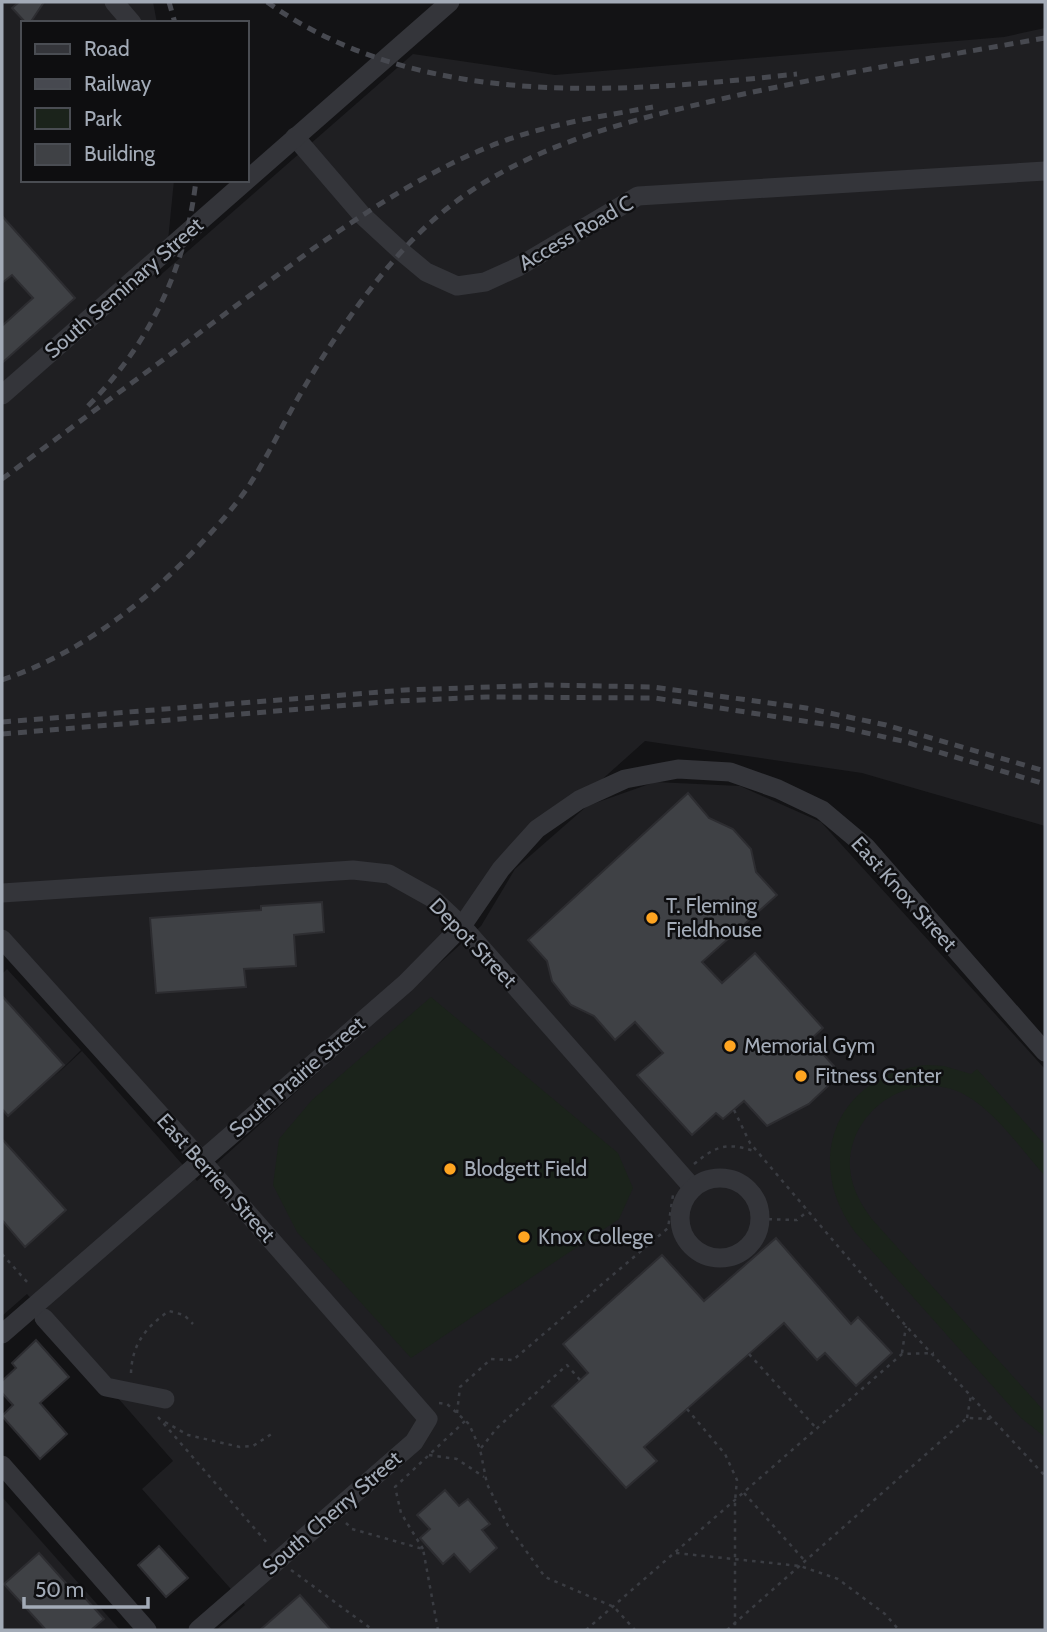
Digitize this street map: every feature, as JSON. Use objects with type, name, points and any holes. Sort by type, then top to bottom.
[{"type":"street","points":[[114,2],[130,21]]},
{"type":"street","name":"South Seminary Street","points":[[248,178],[450,2]]},
{"type":"street","name":"Access Road C","points":[[295,137],[362,215],[402,252],[426,272],[457,286],[485,282],[518,267],[638,196],[1045,171]]},
{"type":"street","name":"South Seminary Street","points":[[2,395],[244,182]]},
{"type":"street","name":"East Knox Street","points":[[462,926],[501,869],[528,839],[579,800],[625,779],[678,769],[730,772],[778,789],[822,810],[866,847],[1045,1052]]},
{"type":"street","name":"Depot Street","points":[[2,893],[353,870],[389,874],[432,898],[462,926],[688,1181]]},
{"type":"street","name":"South Prairie Street","points":[[2,1334],[406,983],[462,926]]},
{"type":"street","name":"East Berrien Street","points":[[2,939],[201,1160],[428,1419]]},
{"type":"street","points":[[728,1178],[740,1183],[757,1201],[760,1219],[755,1238],[746,1248],[734,1255],[720,1258],[707,1255],[695,1248],[686,1238],[681,1225],[688,1181],[728,1178]]},
{"type":"street","points":[[44,1318],[106,1387],[165,1399]]},
{"type":"street","name":"South Cherry Street","points":[[198,1630],[414,1442],[428,1419]]},
{"type":"street","points":[[2,1465],[147,1630]]},
{"type":"path","points":[[734,1110],[750,1143],[906,1326],[934,1353],[1045,1476]]},
{"type":"path","points":[[457,1413],[460,1387],[491,1359],[513,1360],[668,1228],[675,1185],[688,1181],[719,1147],[737,1146],[758,1152]]},
{"type":"path","points":[[760,1219],[797,1220],[808,1211]]},
{"type":"path","points":[[2,1254],[28,1283]]},
{"type":"path","points":[[193,1324],[184,1315],[169,1311],[150,1324],[132,1356],[131,1375],[138,1393],[296,1576],[373,1630]]},
{"type":"path","points":[[902,1354],[906,1326]]},
{"type":"path","points":[[586,1630],[902,1354],[934,1353]]},
{"type":"path","points":[[749,1354],[817,1429]]},
{"type":"path","points":[[480,1449],[497,1428],[568,1365],[580,1380]]},
{"type":"path","points":[[727,1630],[967,1419],[971,1395]]},
{"type":"path","points":[[412,1400],[447,1404],[470,1424],[480,1449],[485,1478],[508,1526],[545,1577],[614,1607],[635,1630]]},
{"type":"path","points":[[687,1409],[725,1454],[737,1480],[734,1501],[735,1630]]},
{"type":"path","points":[[967,1419],[995,1419]]},
{"type":"path","points":[[161,1420],[188,1436],[240,1447],[253,1446],[272,1433]]},
{"type":"path","points":[[438,1630],[423,1549],[401,1513],[395,1487],[466,1421]]},
{"type":"path","points":[[414,1442],[429,1455],[457,1459],[485,1478]]},
{"type":"path","points":[[744,1493],[805,1561]]},
{"type":"path","points":[[335,1511],[352,1529],[423,1549]]},
{"type":"path","points":[[676,1553],[800,1566],[838,1579],[886,1614],[899,1630]]},
{"type":"shaded area","points":[[2,2],[153,2],[157,21],[21,21],[21,182],[174,182],[167,251],[156,279],[413,54],[555,75],[1004,37],[1045,28],[1045,826],[862,773],[645,741],[579,800],[537,829],[462,926],[201,1160],[2,939]]},
{"type":"shaded area","name":"Knox College","points":[[655,782],[740,786],[821,822],[1045,1069],[1045,1630],[216,1630],[245,1605],[142,1489],[173,1461],[27,1294],[2,1316],[2,974],[7,969],[81,1050],[55,1076],[82,1051],[197,1181],[481,926],[515,869],[587,806]]},
{"type":"shaded area","points":[[2,1497],[120,1630],[2,1630]]},
{"type":"green space","name":"Blodgett Field","points":[[431,997],[618,1153],[633,1188],[619,1219],[411,1358],[297,1232],[273,1185],[279,1139],[312,1100]]},
{"type":"green space","points":[[926,1065],[944,1066],[971,1074],[977,1069],[1045,1145],[1045,1176],[982,1106],[957,1091],[937,1086],[900,1092],[869,1115],[858,1131],[852,1149],[850,1169],[853,1183],[871,1218],[1045,1412],[1045,1437],[1021,1418],[855,1232],[839,1205],[831,1177],[831,1151],[837,1126],[850,1104],[870,1085],[895,1072]]},
{"type":"building","points":[[19,2],[44,2],[31,21],[24,21],[12,8]]},
{"type":"building","points":[[2,216],[75,298],[2,363],[2,326],[33,298],[12,275],[2,283]]},
{"type":"building","points":[[688,793],[709,818],[733,829],[751,849],[756,872],[777,895],[702,962],[722,983],[755,953],[823,1028],[810,1040],[834,1066],[828,1086],[809,1104],[767,1126],[744,1101],[723,1119],[716,1113],[692,1135],[637,1075],[663,1053],[635,1022],[615,1040],[594,1016],[571,1005],[552,981],[547,961],[528,940]]},
{"type":"building","points":[[322,902],[324,932],[294,935],[296,966],[244,969],[246,987],[156,993],[150,918],[261,910],[261,906]]},
{"type":"building","points":[[2,996],[64,1065],[8,1116],[2,1109]]},
{"type":"building","points":[[2,1139],[66,1210],[25,1247],[2,1220]]},
{"type":"building","points":[[776,1238],[851,1324],[858,1317],[892,1353],[856,1386],[825,1353],[817,1360],[784,1323],[644,1447],[657,1461],[626,1488],[552,1406],[588,1373],[563,1344],[662,1255],[704,1301]]},
{"type":"building","points":[[36,1340],[69,1377],[40,1403],[67,1434],[40,1459],[2,1416],[13,1405],[2,1393],[2,1381],[16,1368],[12,1363]]},
{"type":"building","points":[[445,1490],[459,1506],[468,1499],[490,1524],[482,1530],[497,1548],[470,1572],[454,1554],[443,1564],[420,1538],[430,1529],[417,1515]]},
{"type":"building","points":[[159,1546],[188,1578],[166,1597],[138,1565]]},
{"type":"building","points":[[39,1553],[72,1590],[75,1587],[104,1619],[91,1630],[46,1630],[4,1584]]},
{"type":"building","points":[[300,1595],[331,1630],[260,1630]]},
{"type":"railway","points":[[169,2],[174,21]]},
{"type":"railway","points":[[267,2],[326,37],[390,62],[456,78],[523,86],[592,88],[661,86],[797,74]]},
{"type":"railway","points":[[2,680],[54,658],[103,629],[147,595],[189,556],[248,487],[318,365],[347,321],[396,257],[431,222],[500,173],[577,139],[658,114],[816,79],[1045,38]]},
{"type":"railway","points":[[2,479],[314,248],[404,189],[452,163],[519,136],[576,121],[653,107]]},
{"type":"railway","points":[[88,406],[130,356],[162,302],[184,244],[196,182]]},
{"type":"railway","points":[[2,722],[405,690],[547,685],[653,687],[806,708],[886,725],[1045,771]]},
{"type":"railway","points":[[2,734],[397,701],[487,697],[655,698],[836,726],[902,741],[1045,784]]},
{"type":"place","name":"T. Fleming Fieldhouse","points":[[652,918]]},
{"type":"place","name":"Memorial Gym","points":[[730,1046]]},
{"type":"place","name":"Fitness Center","points":[[801,1076]]},
{"type":"place","name":"Blodgett Field","points":[[450,1169]]},
{"type":"place","name":"Knox College","points":[[524,1237]]}]
